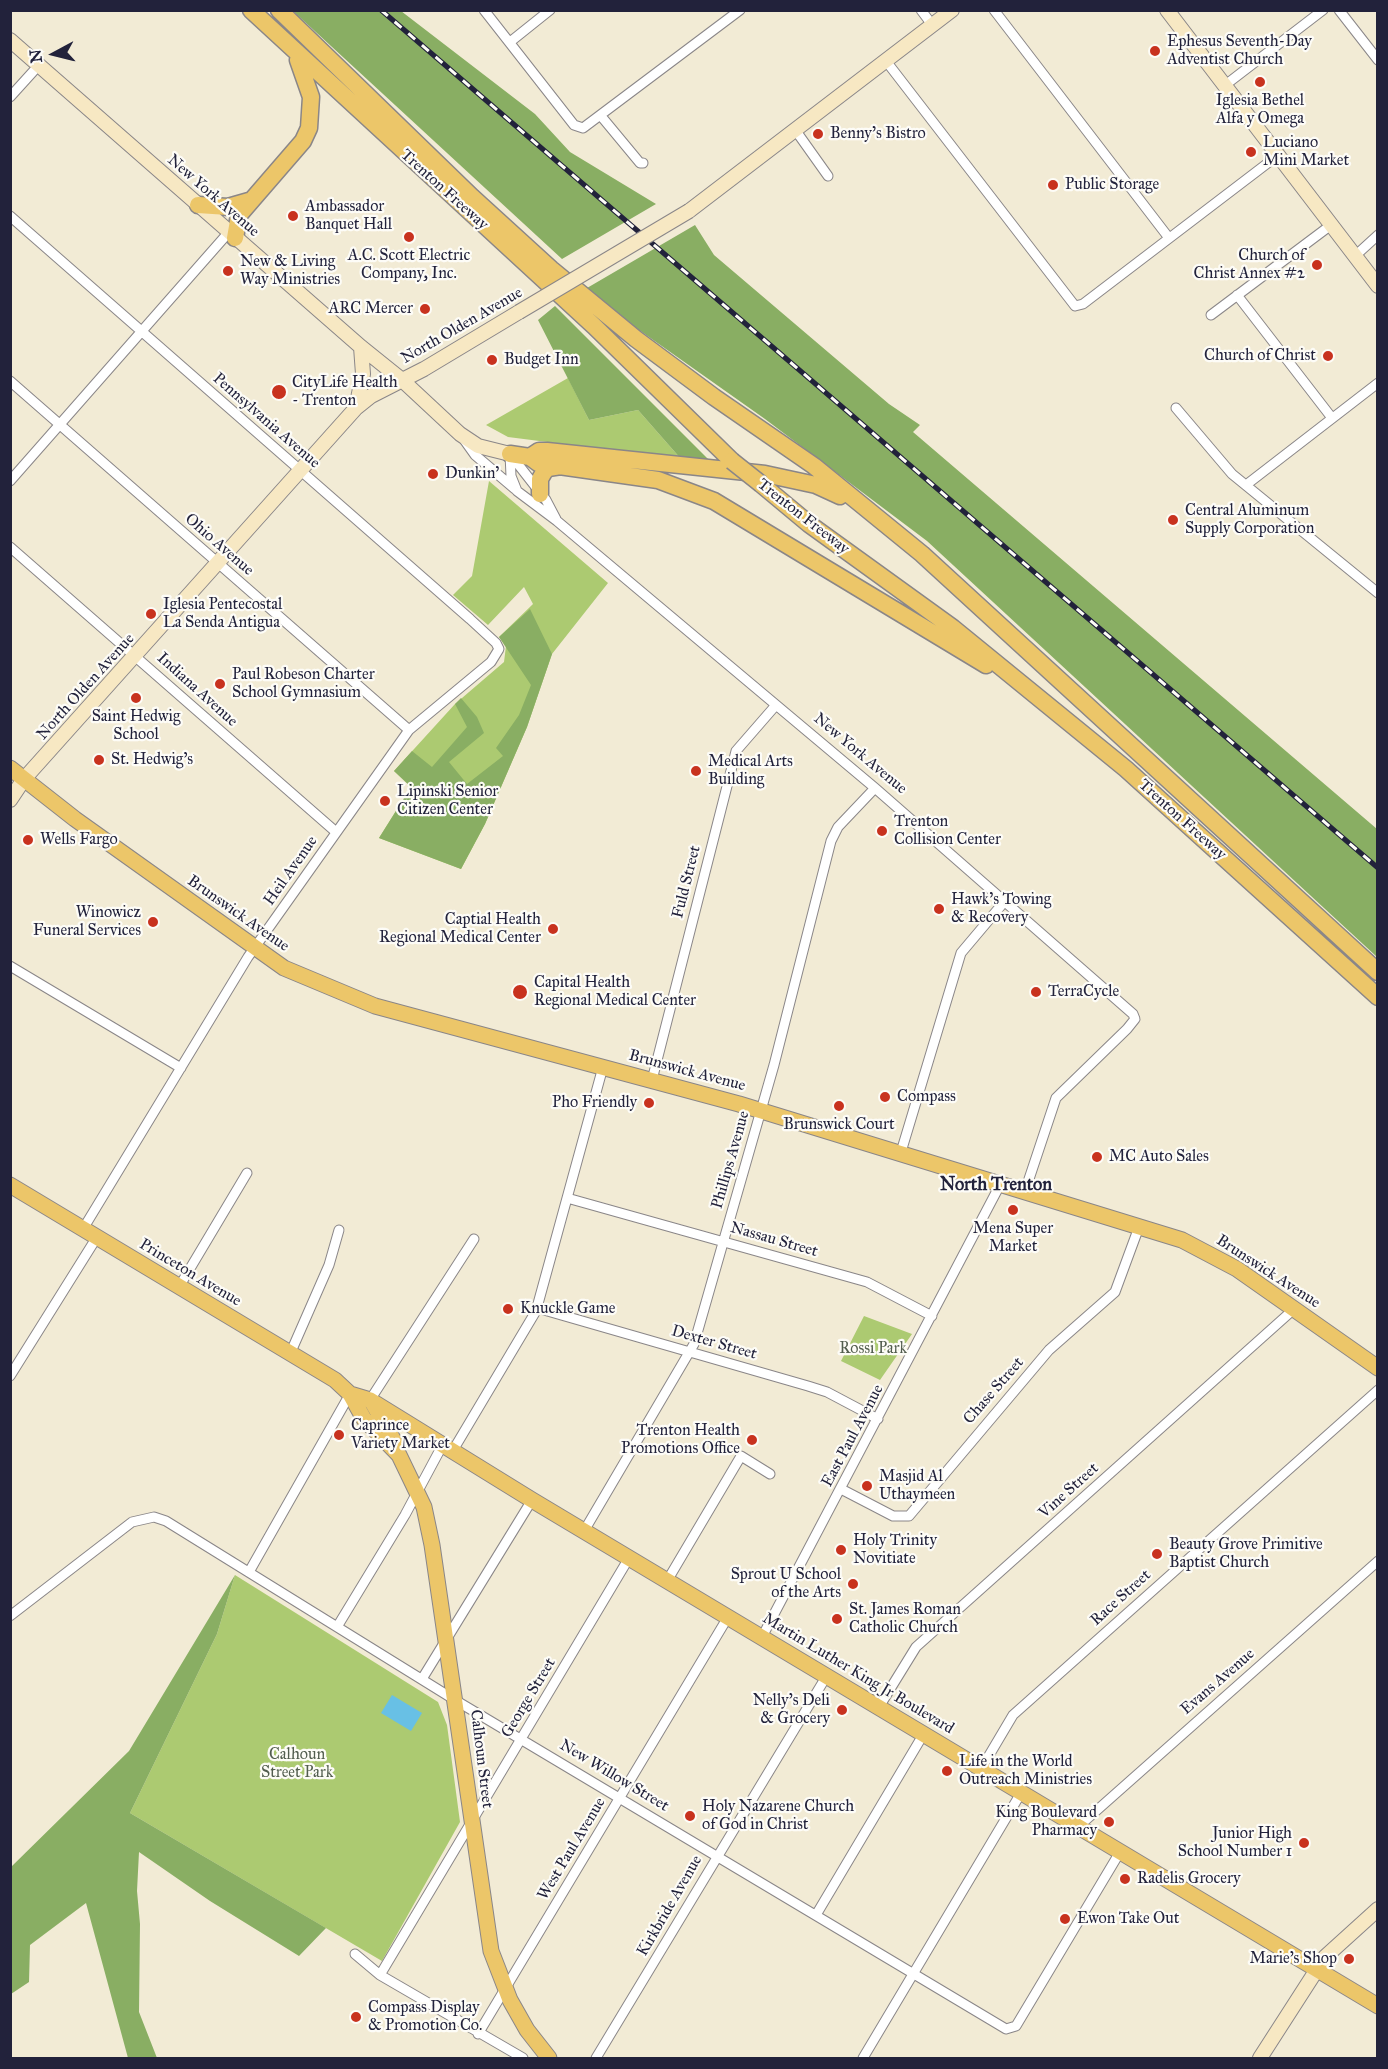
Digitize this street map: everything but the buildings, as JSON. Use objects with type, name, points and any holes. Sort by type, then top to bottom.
[{"type":"highway","name":"Trenton Freeway","points":[[251,10],[594,326],[732,461],[809,524],[953,628],[1170,807],[1377,997]]},
{"type":"highway","name":"Trenton Freeway","points":[[279,10],[472,197],[550,268],[636,339],[714,397],[814,466],[864,506],[978,604],[1377,972]]},
{"type":"highway","points":[[232,235],[239,214],[298,148],[309,128],[311,97],[300,63],[293,51]]},
{"type":"highway","points":[[198,205],[228,207],[249,201]]},
{"type":"highway","points":[[530,457],[539,451],[548,451],[791,478],[816,485],[864,506]]},
{"type":"highway","points":[[510,454],[530,457],[538,463],[658,480],[714,501],[952,646],[1019,682]]},
{"type":"highway","points":[[540,494],[540,479],[544,472],[548,468],[562,466]]},
{"type":"main road","name":"North Olden Avenue","points":[[10,800],[24,779],[356,408],[371,396],[519,312],[689,211],[952,10]]},
{"type":"main road","points":[[1167,10],[1377,286]]},
{"type":"main road","name":"New York Avenue","points":[[10,40],[361,347],[402,380],[460,434],[478,446],[510,454]]},
{"type":"main road","points":[[356,408],[363,374],[361,347]]},
{"type":"main road","name":"Brunswick Avenue","points":[[10,768],[75,819],[284,969],[365,1003],[761,1110],[1182,1240],[1237,1269],[1377,1368]]},
{"type":"main road","name":"Princeton Avenue","points":[[10,1185],[335,1380],[350,1394]]},
{"type":"main road","name":"Martin Luther King Jr Boulevard","points":[[350,1394],[370,1400],[447,1449],[1377,2006]]},
{"type":"main road","name":"Calhoun Street","points":[[350,1394],[358,1412],[399,1455]]},
{"type":"main road","name":"Calhoun Street","points":[[370,1400],[397,1445],[399,1455],[424,1507],[447,1641],[487,1934],[504,1987],[527,2030],[549,2058]]},
{"type":"main road","points":[[1260,2058],[1316,1969],[1377,1909]]},
{"type":"street","points":[[484,10],[574,124],[583,128],[741,10]]},
{"type":"street","points":[[510,42],[550,10]]},
{"type":"street","points":[[921,10],[933,26]]},
{"type":"street","points":[[994,10],[1169,238]]},
{"type":"street","points":[[1224,86],[1323,10]]},
{"type":"street","points":[[1339,10],[1377,60]]},
{"type":"street","points":[[886,61],[1075,306],[1083,304],[1277,156]]},
{"type":"street","points":[[10,97],[39,65]]},
{"type":"street","points":[[601,116],[640,163],[643,163]]},
{"type":"street","points":[[796,131],[828,176]]},
{"type":"street","name":"Pennsylvania Avenue","points":[[10,216],[476,625],[496,643],[499,649]]},
{"type":"street","points":[[1210,315],[1330,225]]},
{"type":"street","points":[[10,481],[142,332],[232,235]]},
{"type":"street","points":[[1355,256],[1377,235]]},
{"type":"street","points":[[1237,296],[1332,418]]},
{"type":"street","name":"Ohio Avenue","points":[[10,381],[409,730]]},
{"type":"street","points":[[1246,485],[1377,383]]},
{"type":"street","points":[[1176,408],[1232,474],[1377,593]]},
{"type":"street","name":"New York Avenue","points":[[460,434],[475,455],[875,788],[1126,1008],[1135,1019],[1056,1098],[1025,1191]]},
{"type":"street","points":[[510,454],[511,476],[517,491]]},
{"type":"street","name":"New York Avenue","points":[[510,454],[557,521]]},
{"type":"street","name":"Indiana Avenue","points":[[10,547],[336,832]]},
{"type":"street","name":"Heil Avenue","points":[[83,1229],[255,948],[409,730],[491,662],[499,649]]},
{"type":"street","name":"Fuld Street","points":[[652,1080],[736,751],[776,705]]},
{"type":"street","name":"Phillips Avenue","points":[[584,1531],[691,1351],[761,1110],[833,834],[875,788]]},
{"type":"street","points":[[902,1152],[961,953],[1004,902]]},
{"type":"street","points":[[10,966],[181,1068]]},
{"type":"street","points":[[337,1627],[418,1492],[538,1306],[603,1067]]},
{"type":"street","points":[[179,1287],[247,1173]]},
{"type":"street","name":"East Paul Avenue","points":[[762,1637],[842,1489],[1001,1183]]},
{"type":"street","name":"Nassau Street","points":[[567,1198],[867,1282],[932,1316]]},
{"type":"street","name":"Chase Street","points":[[842,1489],[893,1516],[909,1516],[1049,1350],[1115,1292],[1138,1227]]},
{"type":"street","points":[[290,1354],[329,1265],[339,1230]]},
{"type":"street","points":[[10,1376],[97,1237]]},
{"type":"street","points":[[370,1400],[474,1239]]},
{"type":"street","name":"Dexter Street","points":[[538,1306],[827,1392],[878,1419]]},
{"type":"street","name":"Vine Street","points":[[879,1707],[916,1647],[1294,1309]]},
{"type":"street","name":"Race Street","points":[[981,1769],[1013,1715],[1377,1390]]},
{"type":"street","points":[[249,1572],[350,1394]]},
{"type":"street","points":[[667,1581],[741,1456],[770,1474]]},
{"type":"street","points":[[422,1679],[532,1500]]},
{"type":"street","name":"New Willow Street","points":[[10,1616],[121,1529],[142,1518],[154,1517],[179,1527],[270,1587],[455,1700],[1002,2028],[1011,2029],[1016,2026],[1120,1852]]},
{"type":"street","name":"George Street","points":[[380,1975],[630,1558]]},
{"type":"street","name":"Evans Avenue","points":[[1078,1827],[1377,1561]]},
{"type":"street","name":"West Paul Avenue","points":[[478,2034],[504,1987],[728,1617]]},
{"type":"street","name":"Kirkbride Avenue","points":[[596,2058],[826,1677]]},
{"type":"street","points":[[816,1915],[923,1735]]},
{"type":"street","points":[[863,2058],[1021,1793]]},
{"type":"street","points":[[355,1954],[380,1975],[478,2034],[523,2058]]},
{"type":"green space","points":[[293,11],[401,11],[535,114],[570,152],[656,204],[562,259]]},
{"type":"green space","points":[[695,225],[714,255],[889,404],[920,425],[913,432],[1377,829],[1377,957],[927,541],[765,419],[632,325],[587,288]]},
{"type":"green space","points":[[555,306],[710,461],[681,459],[638,410],[589,420],[538,320]]},
{"type":"green space","points":[[568,378],[589,420],[638,410],[681,459],[508,437],[486,425]]},
{"type":"green space","points":[[489,481],[608,583],[552,654],[527,727],[485,824],[461,869],[379,838],[411,787],[394,771],[455,704],[504,662],[506,646],[499,637],[533,604],[524,587],[488,625],[453,595],[472,576]]},
{"type":"green space","points":[[530,609],[552,654],[527,727],[485,824],[461,869],[379,838],[411,787],[394,771],[412,751],[432,767],[467,727],[455,704],[461,698],[477,717],[484,733],[449,762],[467,784],[503,756],[496,748],[519,715],[531,685],[499,637]]},
{"type":"green space","name":"Rossi Park","points":[[864,1316],[912,1334],[880,1380],[841,1361]]},
{"type":"green space","name":"Calhoun Street Park","points":[[235,1575],[438,1702],[447,1725],[460,1822],[382,1961],[130,1813],[217,1634]]},
{"type":"green space","points":[[235,1575],[217,1634],[130,1813],[326,1928],[299,1956],[210,1901],[139,1852],[137,1891],[140,1924],[139,2012],[157,2058],[128,2058],[86,1903],[30,1945],[29,1982],[11,1994],[11,1867],[129,1751]]},
{"type":"water","points":[[392,1695],[422,1713],[411,1731],[381,1713]]},
{"type":"railway","points":[[381,10],[1378,868]]},
{"type":"place","name":"Ephesus Seventh-Day Adventist Church","points":[[1155,51]]},
{"type":"place","name":"Iglesia Bethel Alfa y Omega","points":[[1260,82]]},
{"type":"place","name":"Benny's Bistro","points":[[818,134]]},
{"type":"place","name":"Luciano Mini Market","points":[[1251,152]]},
{"type":"place","name":"Public Storage","points":[[1053,185]]},
{"type":"place","name":"Ambassador Banquet Hall","points":[[293,216]]},
{"type":"place","name":"A.C. Scott Electric Company, Inc.","points":[[409,237]]},
{"type":"place","name":"Church of Christ Annex #2","points":[[1317,265]]},
{"type":"place","name":"New & Living Way Ministries","points":[[228,271]]},
{"type":"place","name":"ARC Mercer","points":[[425,309]]},
{"type":"place","name":"Church of Christ","points":[[1328,356]]},
{"type":"place","name":"Budget Inn","points":[[492,360]]},
{"type":"place","name":"CityLife Health - Trenton","points":[[279,392]]},
{"type":"place","name":"Dunkin'","points":[[433,474]]},
{"type":"place","name":"Central Aluminum Supply Corporation","points":[[1173,520]]},
{"type":"place","name":"Iglesia Pentecostal La Senda Antigua","points":[[151,614]]},
{"type":"place","name":"Paul Robeson Charter School Gymnasium","points":[[220,684]]},
{"type":"place","name":"Saint Hedwig School","points":[[136,698]]},
{"type":"place","name":"St. Hedwig's","points":[[99,760]]},
{"type":"place","name":"Medical Arts Building","points":[[696,771]]},
{"type":"place","name":"Lipinski Senior Citizen Center","points":[[385,801]]},
{"type":"place","name":"Trenton Collision Center","points":[[882,831]]},
{"type":"place","name":"Wells Fargo","points":[[28,840]]},
{"type":"place","name":"Hawk's Towing & Recovery","points":[[939,909]]},
{"type":"place","name":"Winowicz Funeral Services","points":[[153,922]]},
{"type":"place","name":"Captial Health Regional Medical Center","points":[[553,929]]},
{"type":"place","name":"Capital Health Regional Medical Center","points":[[520,992]]},
{"type":"place","name":"TerraCycle","points":[[1036,992]]},
{"type":"place","name":"Compass","points":[[885,1097]]},
{"type":"place","name":"Pho Friendly","points":[[649,1103]]},
{"type":"place","name":"Brunswick Court","points":[[839,1106]]},
{"type":"place","name":"MC Auto Sales","points":[[1097,1157]]},
{"type":"place","name":"Mena Super Market","points":[[1013,1210]]},
{"type":"place","name":"Knuckle Game","points":[[508,1309]]},
{"type":"place","name":"Caprince Variety Market","points":[[339,1435]]},
{"type":"place","name":"Trenton Health Promotions Office","points":[[752,1440]]},
{"type":"place","name":"Masjid Al Uthaymeen","points":[[867,1486]]},
{"type":"place","name":"Holy Trinity Novitiate","points":[[841,1550]]},
{"type":"place","name":"Beauty Grove Primitive Baptist Church","points":[[1157,1554]]},
{"type":"place","name":"Sprout U School of the Arts","points":[[853,1584]]},
{"type":"place","name":"St. James Roman Catholic Church","points":[[837,1619]]},
{"type":"place","name":"Nelly's Deli & Grocery","points":[[842,1710]]},
{"type":"place","name":"Life in the World Outreach Ministries","points":[[947,1771]]},
{"type":"place","name":"Holy Nazarene Church of God in Christ","points":[[690,1816]]},
{"type":"place","name":"King Boulevard Pharmacy","points":[[1109,1822]]},
{"type":"place","name":"Junior High School Number 1","points":[[1304,1843]]},
{"type":"place","name":"Radelis Grocery","points":[[1125,1879]]},
{"type":"place","name":"Ewon Take Out","points":[[1065,1919]]},
{"type":"place","name":"Marie's Shop","points":[[1349,1959]]},
{"type":"place","name":"Compass Display & Promotion Co.","points":[[356,2017]]},
{"type":"district","name":"North Trenton","points":[[996,1186]]}]
